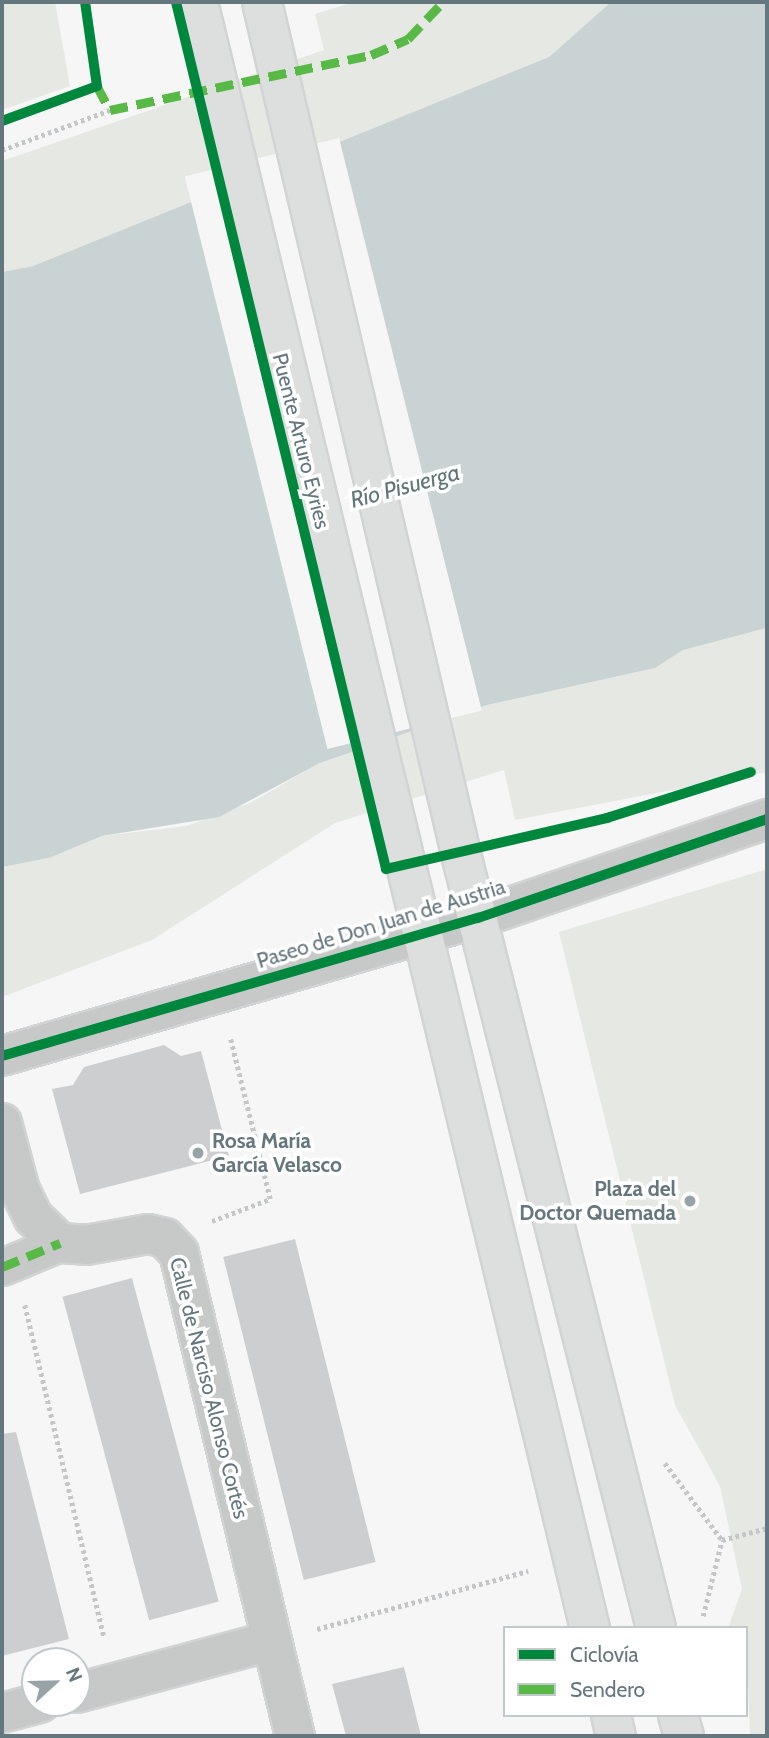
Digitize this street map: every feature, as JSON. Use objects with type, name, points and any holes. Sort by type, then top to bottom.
[{"type":"main road","name":"Puente Arturo Eyries","points":[[198,2],[206,46],[424,933]]},
{"type":"main road","points":[[266,16],[453,820],[655,1626]]},
{"type":"main road","points":[[424,933],[590,1626]]},
{"type":"main road","points":[[611,1717],[616,1736]]},
{"type":"main road","points":[[679,1717],[684,1736]]},
{"type":"street","name":"Paseo de Don Juan de Austria","points":[[2,1056],[478,918],[767,819]]},
{"type":"street","points":[[2,1123],[20,1189],[33,1217],[60,1243],[8,1265]]},
{"type":"street","name":"Calle de Narciso Alonso Cortés","points":[[60,1243],[86,1245],[148,1234],[165,1238],[179,1253],[295,1736]]},
{"type":"street","points":[[91,1689],[271,1641]]},
{"type":"street","points":[[2,1713],[21,1708]]},
{"type":"path","points":[[2,150],[110,110]]},
{"type":"path","points":[[165,1238],[270,1199],[219,992]]},
{"type":"path","points":[[8,1265],[115,1683]]},
{"type":"path","points":[[700,1626],[722,1540],[767,1528]]},
{"type":"path","points":[[271,1641],[573,1559]]},
{"type":"shaded area","points":[[2,2],[55,2],[70,86],[2,110]]},
{"type":"shaded area","points":[[354,2],[611,2],[549,57],[33,266],[2,272],[2,161],[324,50],[315,14]]},
{"type":"shaded area","points":[[767,628],[767,772],[515,820],[504,770],[335,823],[152,940],[2,997],[2,867],[49,858],[102,836],[186,826],[250,803],[320,763],[487,705],[655,668],[683,650]]},
{"type":"shaded area","name":"Plaza del Doctor Quemada","points":[[767,869],[767,1736],[750,1736],[748,1626],[729,1626],[742,1589],[720,1486],[675,1405],[559,932]]},
{"type":"water","name":"Río Pisuerga","points":[[611,2],[767,2],[767,628],[683,650],[655,668],[487,705],[320,763],[219,817],[102,836],[49,858],[2,867],[2,272],[33,266],[549,57]]},
{"type":"pier","points":[[339,138],[482,710],[327,749],[185,176]]},
{"type":"building","points":[[164,1045],[181,1056],[201,1051],[229,1156],[80,1194],[52,1089],[73,1085],[84,1067]]},
{"type":"building","points":[[295,1239],[376,1562],[304,1580],[223,1257]]},
{"type":"building","points":[[132,1278],[219,1602],[149,1620],[62,1297]]},
{"type":"building","points":[[16,1432],[69,1639],[37,1647],[21,1647],[21,1651],[2,1656],[2,1434]]},
{"type":"building","points":[[404,1667],[421,1736],[346,1736],[332,1684]]},
{"type":"marked path","points":[[97,86],[110,110],[371,55],[408,39],[443,2]]},
{"type":"marked path","points":[[2,1267],[60,1243]]},
{"type":"cycle path","points":[[2,121],[97,86],[85,2]]},
{"type":"cycle path","points":[[176,2],[386,869],[607,818],[751,772]]},
{"type":"cycle path","points":[[2,1056],[478,918],[767,819]]},
{"type":"place","name":"Rosa María García Velasco","points":[[198,1153]]},
{"type":"place","name":"Plaza del Doctor Quemada","points":[[690,1201]]}]
